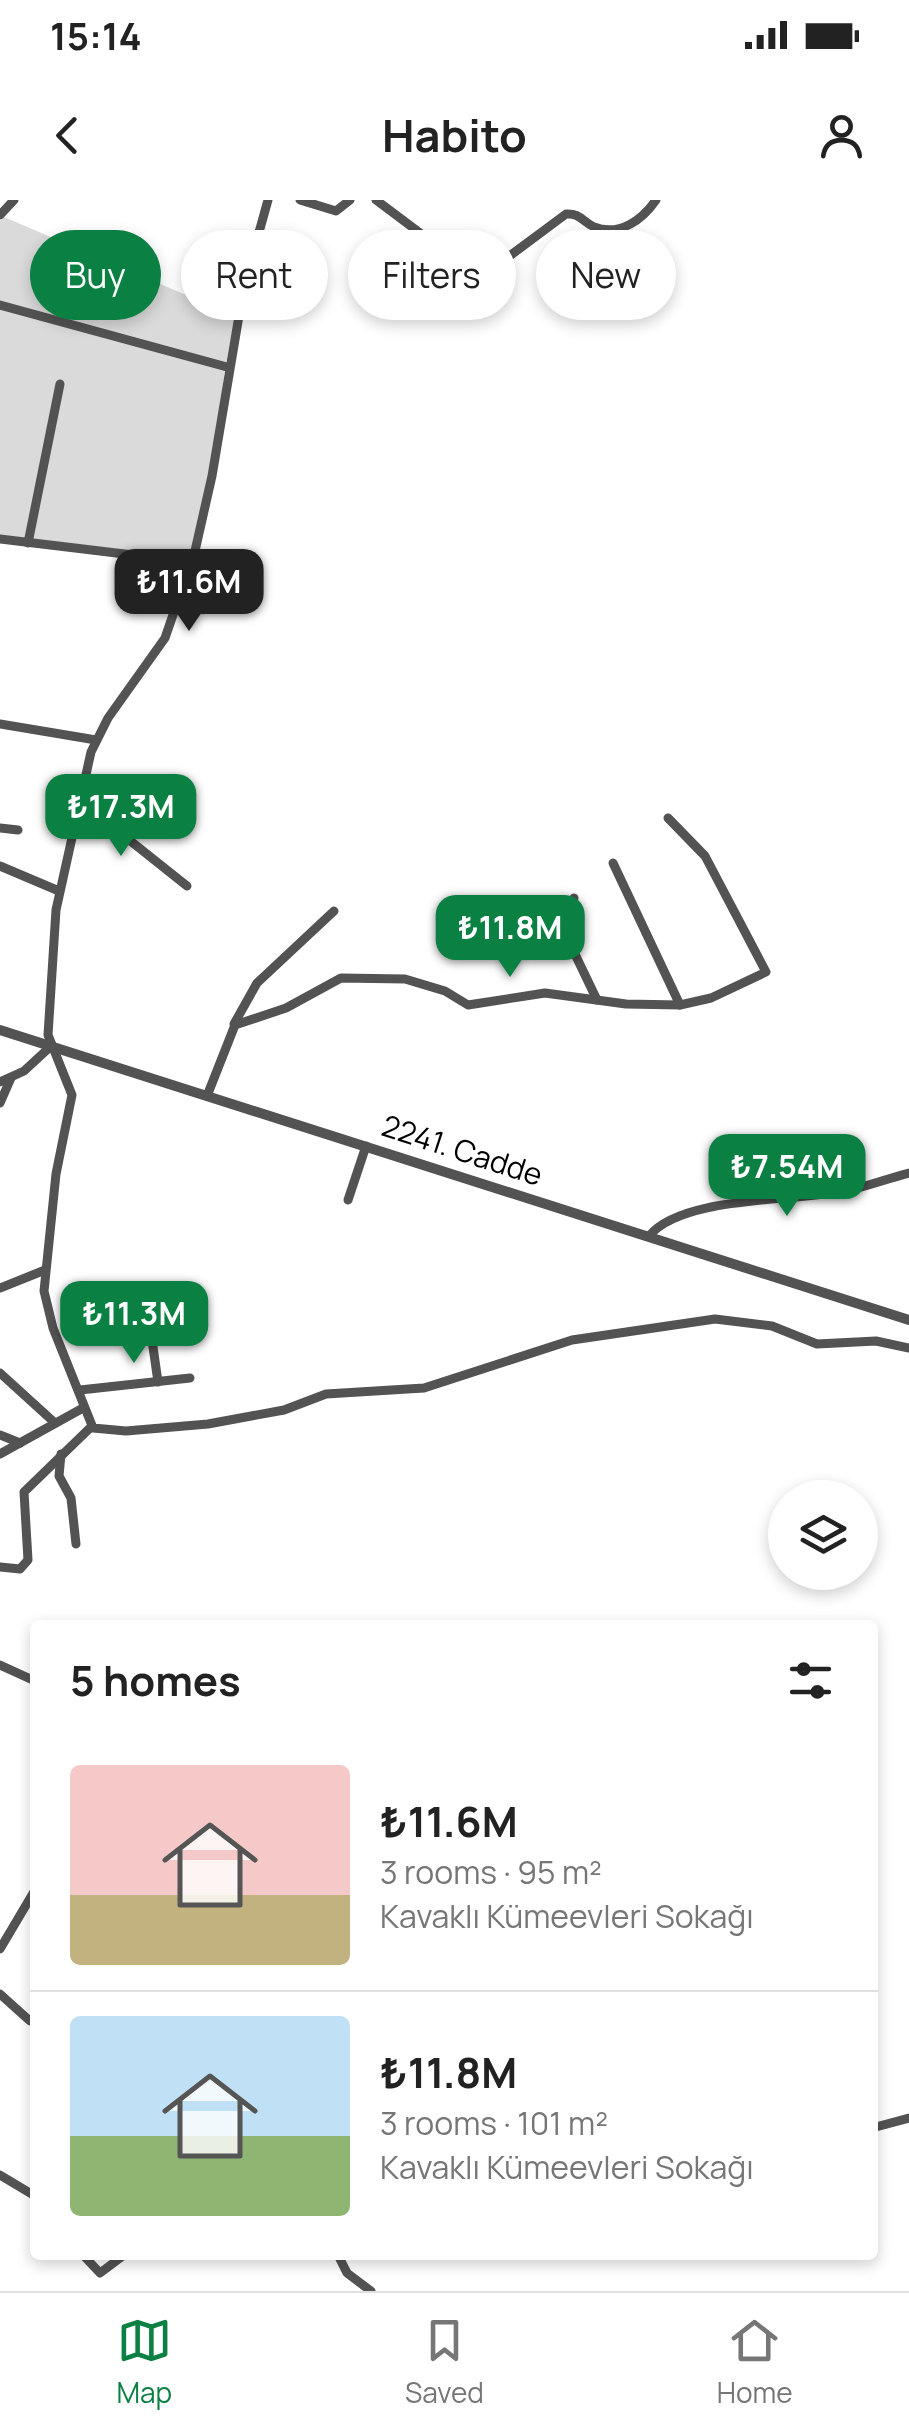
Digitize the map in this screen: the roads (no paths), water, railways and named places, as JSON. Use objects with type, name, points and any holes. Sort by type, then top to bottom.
[{"type":"street","points":[[0,215],[14,200]]},
{"type":"street","points":[[91,1427],[53,1328],[44,1291],[56,1174],[72,1095],[50,1047],[59,891],[96,740],[161,646],[191,562],[212,476],[227,368],[250,255],[268,200]]},
{"type":"street","points":[[300,200],[336,210],[350,200]]},
{"type":"street","points":[[376,200],[467,272],[484,278],[524,242],[566,214],[576,214],[597,228],[624,226],[642,218],[656,200]]},
{"type":"street","points":[[0,305],[227,368]]},
{"type":"street","points":[[28,543],[60,384]]},
{"type":"street","points":[[0,539],[191,562]]},
{"type":"street","points":[[0,724],[96,740]]},
{"type":"street","points":[[79,800],[188,886]]},
{"type":"street","points":[[232,1029],[243,1020],[294,1004],[341,978],[405,979],[445,991],[468,1006],[545,993],[680,1005],[712,998],[766,972],[705,856],[668,818]]},
{"type":"street","points":[[0,828],[18,830]]},
{"type":"street","points":[[612,864],[680,1005]]},
{"type":"street","points":[[0,866],[59,891]]},
{"type":"street","points":[[574,898],[561,925],[597,1000]]},
{"type":"street","points":[[207,1096],[232,1029],[256,983],[334,912]]},
{"type":"street","name":"2241. Cadde","points":[[0,1030],[909,1320]]},
{"type":"street","points":[[0,1082],[50,1047]]},
{"type":"street","points":[[0,1103],[11,1077]]},
{"type":"street","points":[[348,1200],[366,1146]]},
{"type":"street","points":[[649,1236],[665,1222],[694,1211],[849,1190],[909,1173]]},
{"type":"street","points":[[0,1288],[45,1270]]},
{"type":"street","points":[[0,1567],[16,1570],[26,1564],[24,1492],[91,1427],[126,1431],[260,1416],[326,1394],[383,1393],[436,1385],[572,1340],[715,1320],[772,1326],[816,1344],[876,1341],[909,1348]]},
{"type":"street","points":[[151,1333],[158,1382]]},
{"type":"street","points":[[0,1374],[55,1423]]},
{"type":"street","points":[[80,1390],[190,1378]]},
{"type":"street","points":[[0,1454],[83,1408]]},
{"type":"street","points":[[0,1435],[20,1443]]},
{"type":"street","points":[[61,1454],[59,1476],[72,1498],[76,1544]]},
{"type":"street","points":[[0,1665],[30,1678]]},
{"type":"street","points":[[0,1949],[30,1898]]},
{"type":"street","points":[[0,1994],[30,2021]]},
{"type":"street","points":[[878,2126],[909,2118]]},
{"type":"street","points":[[0,2176],[30,2193]]},
{"type":"street","points":[[88,2260],[100,2273],[117,2260]]},
{"type":"street","points":[[340,2260],[347,2273],[370,2291]]}]
